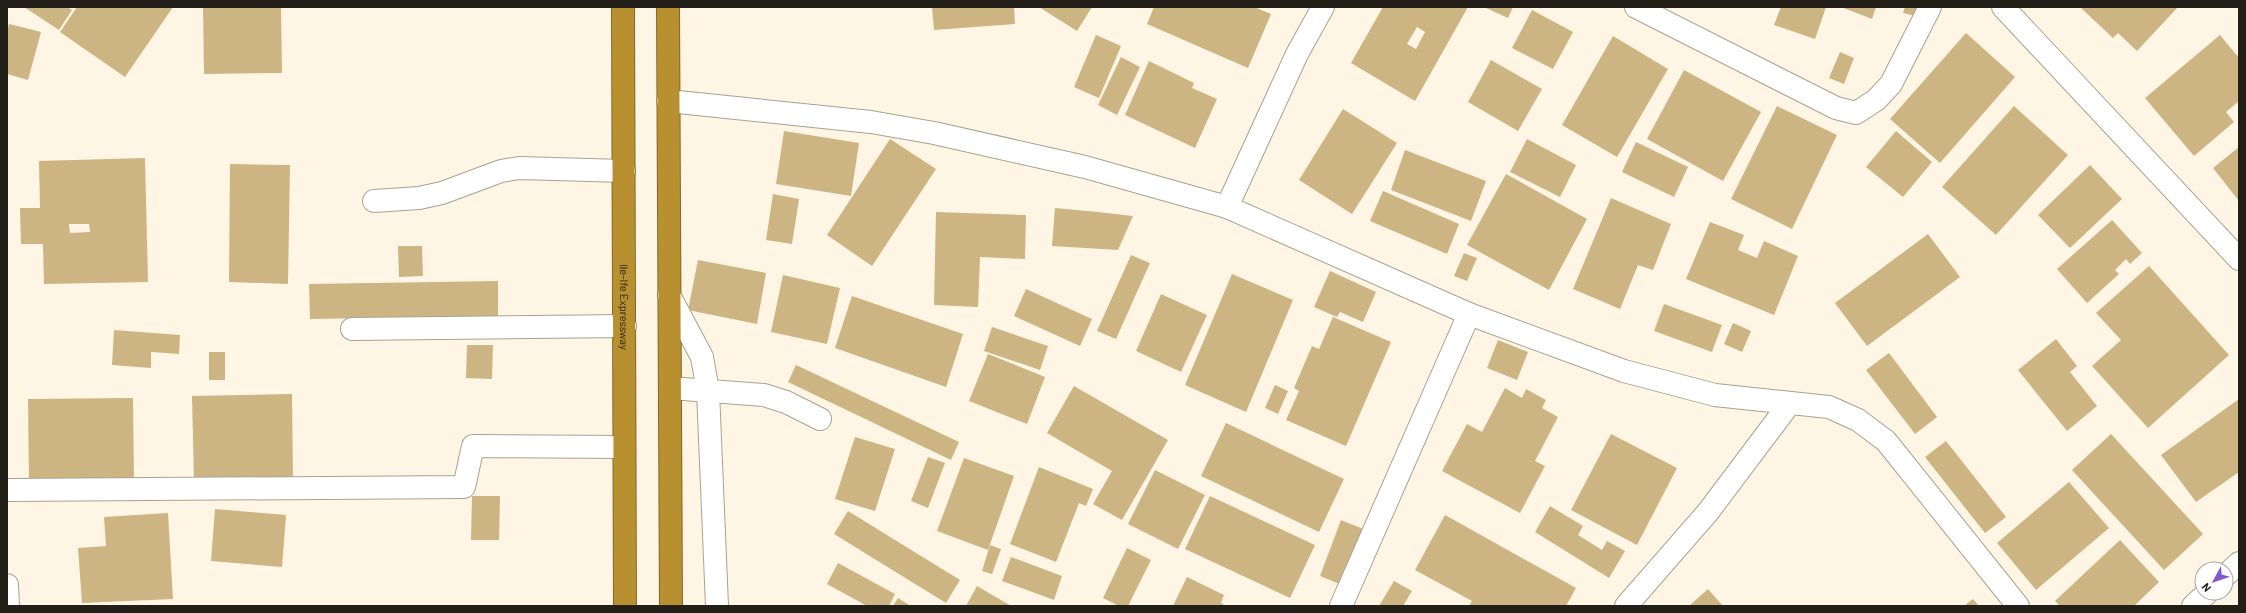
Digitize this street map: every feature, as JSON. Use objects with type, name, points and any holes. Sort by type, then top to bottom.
[{"type":"highway","name":"Ile-Ife Expressway","points":[[623,7],[625,606]]},
{"type":"highway","points":[[668,7],[671,606]]},
{"type":"street","points":[[1227,207],[1297,54],[1323,7]]},
{"type":"street","points":[[1636,7],[1836,108],[1856,114],[1876,100],[1891,84],[1930,7]]},
{"type":"street","points":[[2004,7],[2239,259]]},
{"type":"street","points":[[668,101],[871,122],[934,133],[1085,168],[1227,207],[1469,314],[1624,371],[1682,388],[1715,395],[1829,407],[1858,420],[1886,441],[2018,606]]},
{"type":"street","points":[[374,200],[419,198],[442,193],[501,170],[519,168],[624,171]]},
{"type":"street","points":[[669,295],[702,357],[708,391],[717,606]]},
{"type":"street","points":[[1341,606],[1469,314]]},
{"type":"street","points":[[352,329],[625,326]]},
{"type":"street","points":[[670,388],[764,394],[786,402],[820,419]]},
{"type":"street","points":[[1626,606],[1708,512],[1790,403]]},
{"type":"street","points":[[7,490],[464,487],[473,446],[624,447]]},
{"type":"street","points":[[7,585],[8,606]]},
{"type":"building","points":[[24,7],[67,7],[72,10],[59,30]]},
{"type":"building","points":[[77,7],[173,7],[125,77],[60,32]]},
{"type":"building","points":[[203,7],[281,7],[282,73],[204,74]]},
{"type":"building","points":[[932,7],[1014,7],[1015,24],[934,30]]},
{"type":"building","points":[[1039,7],[1092,7],[1077,31]]},
{"type":"building","points":[[1154,7],[1254,7],[1271,14],[1248,68],[1147,24]]},
{"type":"building","points":[[1383,7],[1468,7],[1415,101],[1351,63]],"holes":[[[1417,27],[1425,32],[1416,49],[1407,44]]]},
{"type":"building","points":[[1484,7],[1513,7],[1508,18]]},
{"type":"building","points":[[1781,7],[1826,7],[1815,39],[1774,25]]},
{"type":"building","points":[[1841,7],[1876,7],[1872,19]]},
{"type":"building","points":[[1905,7],[1924,7],[1920,17],[1903,13]]},
{"type":"building","points":[[2080,7],[2178,7],[2137,51],[2118,33],[2113,38]]},
{"type":"building","points":[[1532,10],[1573,32],[1553,69],[1512,48]]},
{"type":"building","points":[[9,24],[41,32],[28,80],[7,74],[7,32]]},
{"type":"building","points":[[1966,33],[2015,77],[1940,163],[1890,119]]},
{"type":"building","points":[[1096,35],[1121,46],[1099,98],[1074,87]]},
{"type":"building","points":[[2220,35],[2239,58],[2239,101],[2226,112],[2234,122],[2194,156],[2145,98]]},
{"type":"building","points":[[1613,36],[1668,69],[1617,157],[1562,125]]},
{"type":"building","points":[[1840,52],[1854,58],[1844,84],[1829,78]]},
{"type":"building","points":[[1121,57],[1140,67],[1117,115],[1098,105]]},
{"type":"building","points":[[1491,60],[1542,89],[1518,131],[1468,102]]},
{"type":"building","points":[[1149,61],[1194,83],[1192,88],[1217,99],[1195,148],[1125,115]]},
{"type":"building","points":[[1684,70],[1761,112],[1723,181],[1647,139]]},
{"type":"building","points":[[1777,106],[1837,135],[1792,229],[1731,199]]},
{"type":"building","points":[[2014,106],[2068,155],[1996,235],[1942,187]]},
{"type":"building","points":[[1343,109],[1397,143],[1352,214],[1299,180]]},
{"type":"building","points":[[784,131],[859,143],[851,196],[776,184]]},
{"type":"building","points":[[1896,131],[1932,162],[1903,197],[1866,167]]},
{"type":"building","points":[[890,139],[936,169],[872,266],[827,235]]},
{"type":"building","points":[[1527,139],[1576,165],[1560,197],[1510,172]]},
{"type":"building","points":[[1636,142],[1688,167],[1674,197],[1622,172]]},
{"type":"building","points":[[2239,147],[2239,201],[2213,168]]},
{"type":"building","points":[[1405,150],[1486,181],[1471,221],[1391,190]]},
{"type":"building","points":[[145,158],[148,282],[44,284],[43,244],[21,244],[20,208],[40,208],[39,161]],"holes":[[[69,224],[89,224],[90,232],[70,233]]]},
{"type":"building","points":[[230,164],[290,165],[288,284],[229,282]]},
{"type":"building","points":[[2090,165],[2122,199],[2070,248],[2038,215]]},
{"type":"building","points":[[1506,174],[1587,219],[1549,290],[1467,245]]},
{"type":"building","points":[[1383,191],[1459,224],[1447,254],[1370,221]]},
{"type":"building","points":[[773,194],[799,199],[792,244],[766,240]]},
{"type":"building","points":[[1611,198],[1671,224],[1653,270],[1638,265],[1620,309],[1573,289]]},
{"type":"building","points":[[1055,208],[1133,216],[1118,250],[1052,246]]},
{"type":"building","points":[[936,212],[1026,215],[1025,259],[980,257],[978,307],[934,305]]},
{"type":"building","points":[[2112,220],[2142,253],[2130,264],[2126,259],[2115,270],[2119,274],[2087,303],[2057,269]]},
{"type":"building","points":[[1710,222],[1744,235],[1738,250],[1757,258],[1764,241],[1798,256],[1774,315],[1686,279]]},
{"type":"building","points":[[1928,234],[1960,277],[1867,346],[1835,303]]},
{"type":"building","points":[[398,246],[422,246],[423,276],[399,277]]},
{"type":"building","points":[[1464,253],[1477,258],[1467,281],[1454,276]]},
{"type":"building","points":[[1131,255],[1150,263],[1116,339],[1097,331]]},
{"type":"building","points":[[698,260],[766,273],[757,324],[688,310]]},
{"type":"building","points":[[2149,266],[2229,355],[2148,428],[2092,366],[2121,340],[2096,313]]},
{"type":"building","points":[[1330,271],[1376,292],[1363,322],[1340,312],[1337,317],[1314,307]]},
{"type":"building","points":[[1232,274],[1293,300],[1246,412],[1185,385]]},
{"type":"building","points":[[783,275],[840,288],[827,344],[771,332]]},
{"type":"building","points":[[498,281],[498,316],[310,319],[309,284]]},
{"type":"building","points":[[1026,289],[1092,319],[1080,346],[1014,316]]},
{"type":"building","points":[[1161,294],[1207,315],[1181,372],[1136,351]]},
{"type":"building","points":[[852,296],[963,334],[946,387],[835,348]]},
{"type":"building","points":[[1664,304],[1722,325],[1712,352],[1654,331]]},
{"type":"building","points":[[1333,317],[1391,342],[1346,446],[1286,420],[1299,391],[1294,388],[1312,346],[1319,349]]},
{"type":"building","points":[[1733,323],[1751,331],[1742,352],[1724,344]]},
{"type":"building","points":[[992,327],[1048,346],[1040,370],[984,351]]},
{"type":"building","points":[[114,330],[180,335],[179,354],[151,352],[151,368],[112,365]]},
{"type":"building","points":[[2056,339],[2077,366],[2070,372],[2097,406],[2067,431],[2018,370]]},
{"type":"building","points":[[1498,340],[1528,352],[1517,380],[1487,368]]},
{"type":"building","points":[[467,345],[493,345],[492,379],[466,378]]},
{"type":"building","points":[[209,352],[225,352],[225,380],[209,380]]},
{"type":"building","points":[[1889,353],[1937,417],[1915,434],[1866,370]]},
{"type":"building","points":[[988,354],[1045,377],[1027,424],[969,401]]},
{"type":"building","points":[[796,365],[959,442],[951,460],[788,382]]},
{"type":"building","points":[[1275,385],[1288,391],[1278,414],[1265,408]]},
{"type":"building","points":[[1074,386],[1168,440],[1122,520],[1093,504],[1112,471],[1047,433]]},
{"type":"building","points":[[1505,388],[1522,398],[1526,389],[1546,400],[1542,408],[1558,417],[1535,461],[1545,466],[1520,513],[1442,471],[1467,424],[1482,432]]},
{"type":"building","points":[[292,394],[293,480],[194,481],[192,396]]},
{"type":"building","points":[[133,398],[134,481],[29,482],[28,399]]},
{"type":"building","points":[[2239,399],[2239,472],[2196,502],[2161,455]]},
{"type":"building","points":[[1226,423],[1344,479],[1319,532],[1201,476]]},
{"type":"building","points":[[1611,434],[1677,468],[1637,545],[1571,510]]},
{"type":"building","points":[[2111,434],[2203,534],[2164,570],[2072,470]]},
{"type":"building","points":[[855,437],[895,449],[875,511],[835,499]]},
{"type":"building","points":[[1946,441],[2006,517],[1985,533],[1925,457]]},
{"type":"building","points":[[928,457],[945,463],[928,508],[911,501]]},
{"type":"building","points":[[964,458],[1014,476],[988,550],[937,531]]},
{"type":"building","points":[[1039,467],[1093,489],[1086,506],[1079,503],[1056,562],[1010,544]]},
{"type":"building","points":[[1155,470],[1205,495],[1178,549],[1128,524]]},
{"type":"building","points":[[2069,482],[2109,528],[2036,590],[1997,543]]},
{"type":"building","points":[[472,496],[500,496],[499,540],[471,540]]},
{"type":"building","points":[[1210,496],[1315,545],[1290,598],[1185,549]]},
{"type":"building","points":[[1550,506],[1583,526],[1578,535],[1602,550],[1607,541],[1625,551],[1609,578],[1535,532]]},
{"type":"building","points":[[215,509],[286,515],[282,567],[211,561]]},
{"type":"building","points":[[848,511],[960,580],[946,603],[834,534]]},
{"type":"building","points":[[168,513],[173,599],[82,603],[78,548],[106,546],[104,517]]},
{"type":"building","points":[[1445,515],[1576,588],[1566,606],[1469,606],[1472,601],[1415,570]]},
{"type":"building","points":[[1341,520],[1363,529],[1342,585],[1320,576]]},
{"type":"building","points":[[2120,540],[2159,582],[2134,606],[2060,606],[2055,601]]},
{"type":"building","points":[[990,545],[1001,549],[992,574],[982,571]]},
{"type":"building","points":[[1127,548],[1151,560],[1128,606],[1119,606],[1103,598]]},
{"type":"building","points":[[1011,557],[1062,576],[1054,600],[1002,581]]},
{"type":"building","points":[[838,563],[895,594],[889,606],[867,606],[827,584]]},
{"type":"building","points":[[1187,577],[1224,595],[1221,603],[1226,606],[1173,606]]},
{"type":"building","points":[[1394,581],[1412,591],[1403,606],[1379,606]]},
{"type":"building","points":[[977,586],[1006,603],[1012,606],[966,606]]},
{"type":"building","points":[[1708,589],[1723,606],[1689,606]]},
{"type":"building","points":[[898,598],[909,605],[893,606]]},
{"type":"building","points":[[1973,599],[1979,606],[1964,606]]}]
